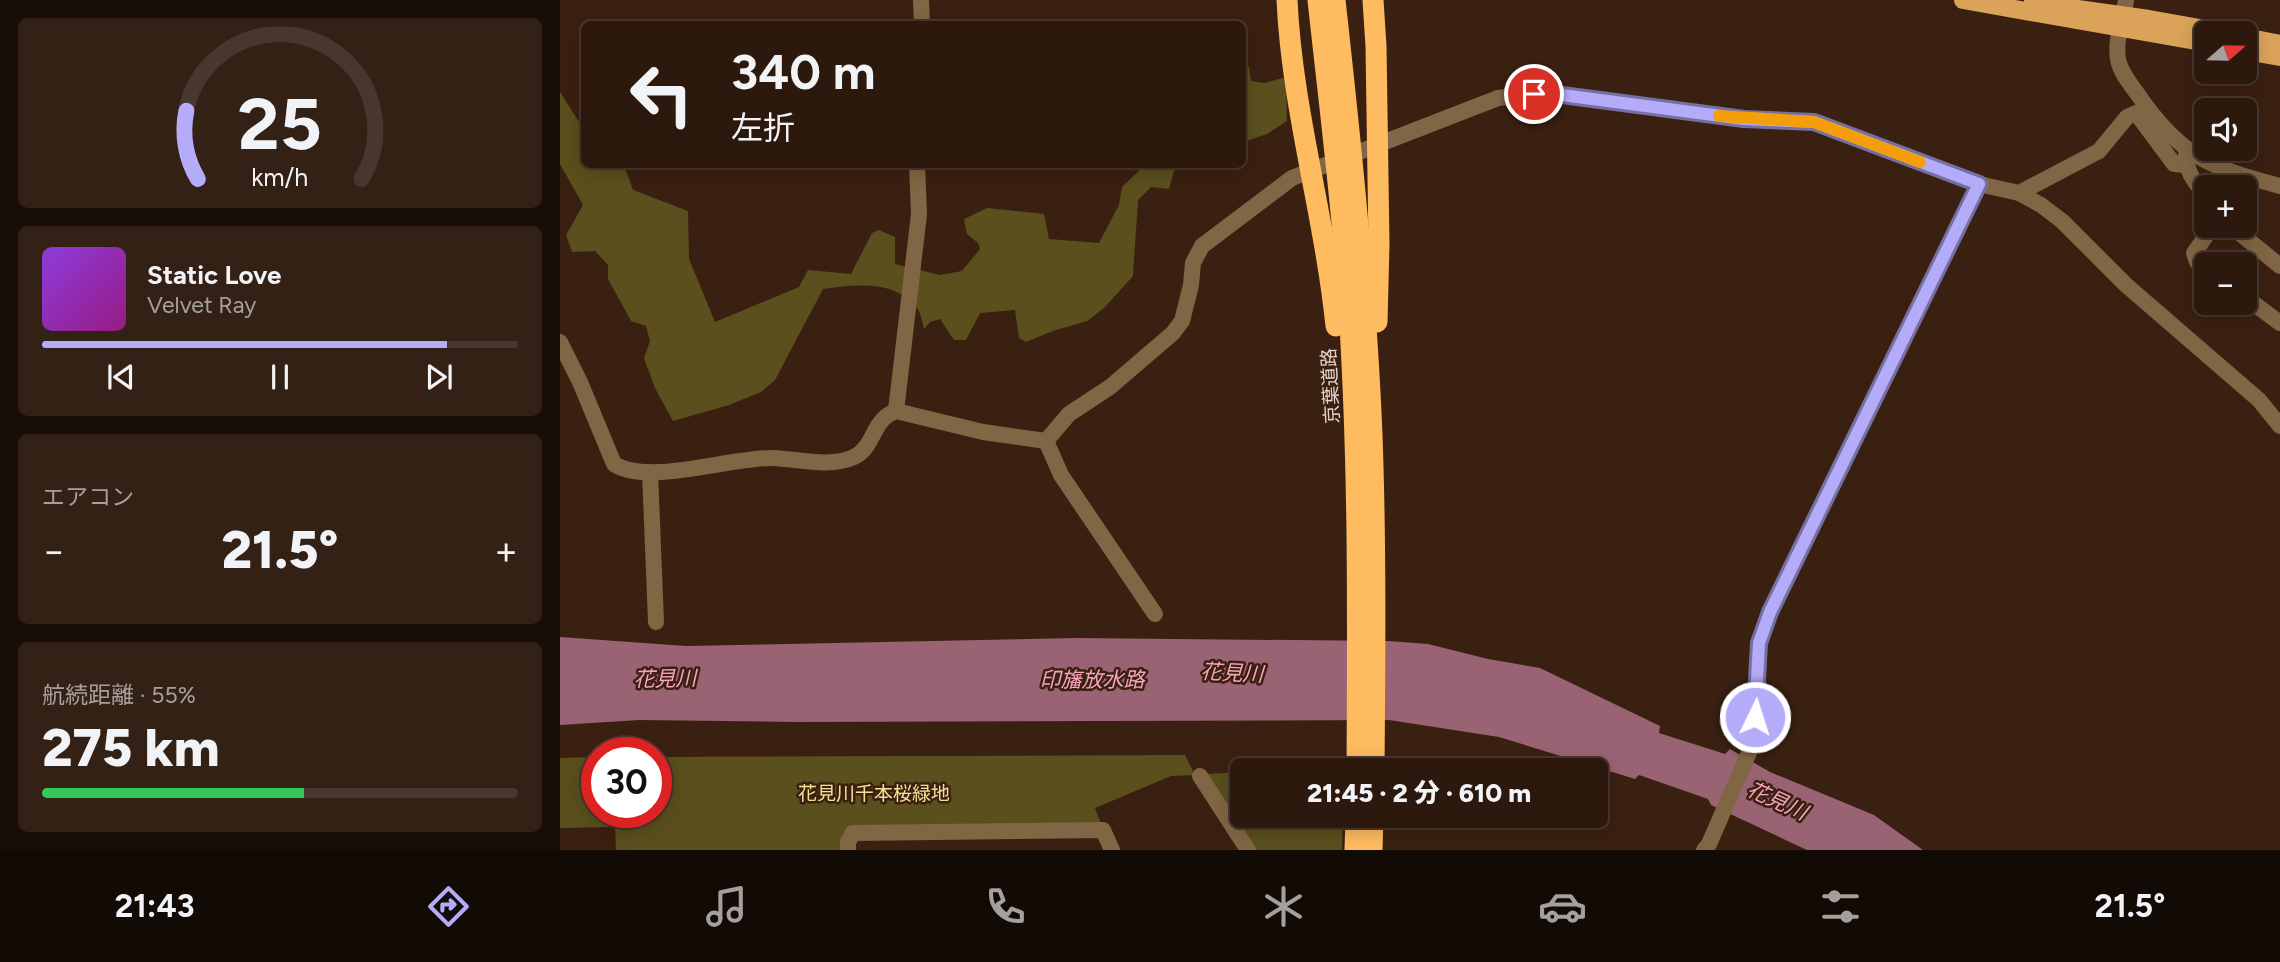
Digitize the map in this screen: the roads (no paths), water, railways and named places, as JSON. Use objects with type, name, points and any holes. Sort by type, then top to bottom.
[{"type":"highway","points":[[1286,0],[1294,76],[1321,219],[1335,318],[1348,439],[1366,566]]},
{"type":"highway","name":"京葉道路","points":[[1318,0],[1333,60]]},
{"type":"highway","name":"京葉道路","points":[[1335,0],[1333,60],[1355,436],[1366,566],[1374,758]]},
{"type":"highway","points":[[1366,566],[1378,453],[1379,244],[1373,0]]},
{"type":"highway","name":"京葉道路","points":[[1358,758],[1366,566]]},
{"type":"highway","points":[[1355,850],[1356,828]]},
{"type":"highway","points":[[1372,850],[1373,828]]},
{"type":"main road","points":[[1963,0],[2123,14],[2194,39]]},
{"type":"main road","points":[[2033,0],[2194,27]]},
{"type":"main road","points":[[2258,40],[2280,44]]},
{"type":"main road","points":[[2258,53],[2280,57]]},
{"type":"street","points":[[921,0],[922,21]]},
{"type":"street","points":[[2123,14],[2117,49],[2120,67],[2158,124],[2186,157],[2280,186]]},
{"type":"street","points":[[1046,441],[1069,414],[1104,392],[1173,333],[1182,321],[1191,285],[1193,263],[1202,246],[1292,178],[1498,98],[1534,94],[1562,95],[1744,119],[1814,122],[1979,184],[2019,193],[2062,221],[2126,285],[2259,400],[2280,426]]},
{"type":"street","points":[[2019,193],[2099,151],[2127,117],[2136,113],[2174,164],[2186,157]]},
{"type":"street","points":[[2186,157],[2189,175],[2194,181]]},
{"type":"street","points":[[896,411],[919,214],[917,168]]},
{"type":"street","points":[[1704,850],[1752,750],[1755,739],[1759,643],[1770,612],[1979,184]]},
{"type":"street","points":[[2246,238],[2280,266]]},
{"type":"street","points":[[2257,306],[2280,323]]},
{"type":"street","points":[[561,349],[614,464],[624,471],[650,472],[708,466],[741,459],[826,462],[851,458],[864,451],[877,425],[886,415],[896,411],[983,432],[1046,441]]},
{"type":"street","points":[[1046,441],[1061,475],[1155,614]]},
{"type":"street","points":[[650,472],[656,622]]},
{"type":"street","points":[[1200,776],[1244,849]]},
{"type":"street","points":[[848,850],[848,842],[853,834],[1102,830],[1112,850]]},
{"type":"street","points":[[911,850],[913,833]]},
{"type":"water","name":"印旛放水路","points":[[560,637],[686,646],[1075,638],[1388,641],[1428,644],[1540,668],[1660,726],[1659,733],[1725,754],[1730,749],[1770,772],[1874,815],[1923,850],[1807,850],[1711,805],[1708,799],[1639,775],[1635,779],[1608,771],[1608,758],[1567,758],[1499,737],[1389,720],[639,720],[560,725]]},
{"type":"water label","name":"花見川","points":[[1232,673]]},
{"type":"water label","name":"花見川","points":[[665,679]]},
{"type":"water label","name":"花見川","points":[[1777,801]]},
{"type":"park label","name":"花見川千本桜緑地","points":[[874,793]]}]
